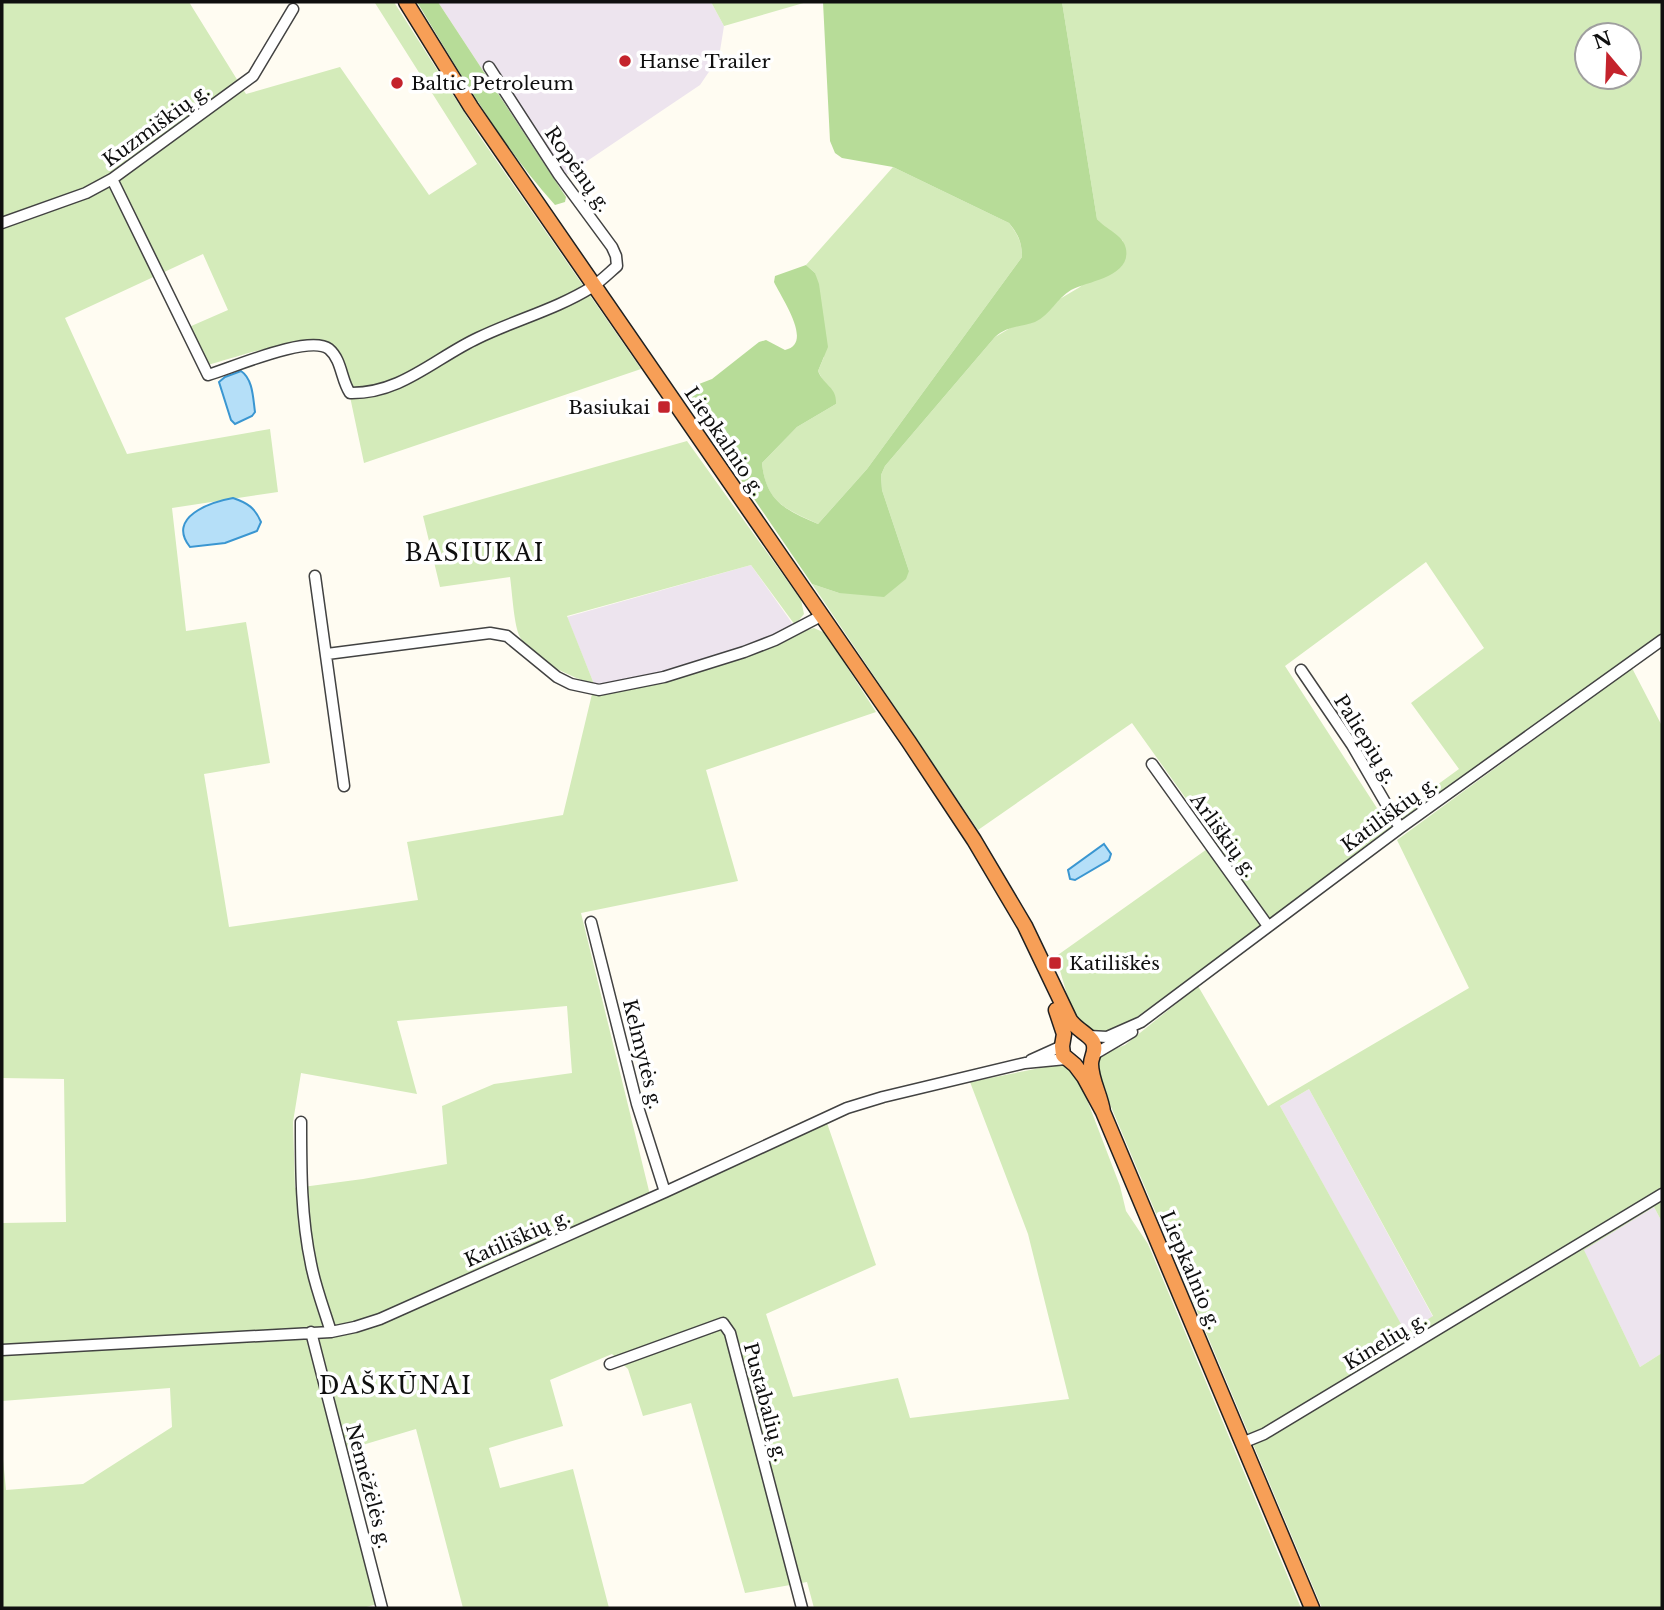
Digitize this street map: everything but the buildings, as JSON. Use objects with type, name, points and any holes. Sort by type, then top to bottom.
[{"type":"highway","name":"Liepkalnio g.","points":[[406,2],[464,96],[944,794],[1025,926],[1070,1020],[1094,1043],[1092,1073],[1103,1112]]},
{"type":"highway","name":"Liepkalnio g.","points":[[1010,903],[1013,919],[1060,1017],[1067,1053],[1103,1112],[1312,1608]]},
{"type":"highway","points":[[1084,1034],[1070,1034],[1067,1053],[1083,1064],[1092,1057]]},
{"type":"street","name":"Kuzmiškių g.","points":[[2,223],[86,193],[112,179],[253,76],[293,9]]},
{"type":"street","name":"Ropėnų g.","points":[[489,67],[564,181],[612,247],[617,266],[594,286]]},
{"type":"street","points":[[112,179],[208,375],[287,349],[313,345],[330,350],[337,359],[350,393],[389,387],[429,369],[459,347],[566,301],[594,286]]},
{"type":"street","points":[[315,576],[344,786]]},
{"type":"street","points":[[327,654],[499,634],[507,636],[556,677],[571,684],[598,690],[664,677],[744,652],[778,639],[821,615]]},
{"type":"street","name":"Katiliškių g.","points":[[1092,1057],[1128,1036],[1141,1022],[1400,828],[1662,640]]},
{"type":"street","name":"Paliepių g.","points":[[1301,670],[1352,745],[1400,828]]},
{"type":"street","name":"Arliškių g.","points":[[1152,764],[1268,926]]},
{"type":"street","name":"Kelmytės g.","points":[[591,922],[637,1104],[665,1192]]},
{"type":"street","name":"Katiliškių g.","points":[[1084,1034],[1107,1037],[1141,1022]]},
{"type":"street","name":"Katiliškių g.","points":[[2,1350],[331,1332],[380,1320],[847,1108],[1067,1053]]},
{"type":"street","points":[[301,1122],[301,1191],[307,1245],[331,1332]]},
{"type":"street","name":"Kinelių g.","points":[[1242,1443],[1264,1434],[1662,1194]]},
{"type":"street","name":"Pustabalių g.","points":[[610,1364],[723,1323],[730,1333],[802,1608]]},
{"type":"street","name":"Nemėžėlės g.","points":[[311,1332],[382,1608]]},
{"type":"shaded area","points":[[438,2],[711,2],[724,26],[719,57],[700,85],[556,182]]},
{"type":"shaded area","points":[[751,565],[799,633],[592,694],[594,684],[567,617]]},
{"type":"shaded area","points":[[1309,1089],[1433,1317],[1406,1334],[1280,1106]]},
{"type":"shaded area","points":[[1654,1207],[1662,1222],[1662,1353],[1640,1367],[1583,1249]]},
{"type":"green space","points":[[2,2],[189,2],[246,94],[340,67],[429,195],[477,164],[375,3],[394,2],[478,134],[641,369],[364,463],[341,354],[331,345],[323,342],[297,342],[208,365],[189,327],[228,310],[203,254],[65,318],[127,454],[270,429],[278,492],[172,508],[186,631],[246,622],[270,763],[204,774],[229,927],[418,900],[407,842],[563,815],[592,694],[814,628],[825,633],[876,712],[706,770],[738,881],[581,913],[650,1195],[379,1315],[340,1326],[2,1345],[2,1223],[66,1222],[64,1079],[2,1078]],"holes":[[[567,1006],[572,1073],[494,1084],[442,1106],[447,1164],[295,1188],[293,1122],[301,1073],[417,1094],[397,1021]]]},
{"type":"green space","points":[[417,2],[438,2],[566,197],[565,202],[555,205],[516,157]]},
{"type":"green space","points":[[711,2],[807,2],[724,26]]},
{"type":"green space","points":[[823,2],[1062,2],[1097,219],[1122,240],[1126,249],[1126,258],[1115,272],[1071,290],[1035,322],[1009,329],[995,337],[885,466],[881,475],[882,490],[909,571],[906,579],[884,597],[839,593],[812,584],[688,402],[699,384],[712,379],[759,342],[766,340],[785,350],[793,346],[797,339],[796,330],[789,309],[774,282],[775,276],[806,265],[815,273],[828,347],[818,371],[833,390],[836,404],[797,427],[762,463],[764,476],[773,496],[787,509],[818,524],[867,469],[1022,257],[1019,238],[1009,223],[893,167],[842,158],[835,153],[830,141]]},
{"type":"green space","points":[[1062,2],[1662,2],[1662,634],[1528,729],[1126,1025],[1107,1031],[1093,1031],[1082,1025],[1075,1015],[1055,957],[1217,842],[1132,723],[978,830],[812,584],[839,593],[909,571],[882,490],[881,475],[885,466],[995,337],[1080,287],[1123,241],[1103,227],[1097,219]],"holes":[[[1426,562],[1484,648],[1411,703],[1459,769],[1386,822],[1285,666]]]},
{"type":"green space","points":[[893,167],[1009,223],[1019,239],[1022,257],[867,469],[818,524],[787,509],[773,496],[764,476],[762,463],[797,427],[836,404],[818,371],[824,357],[815,273],[806,265]]},
{"type":"green space","points":[[687,441],[801,600],[804,614],[795,625],[751,565],[567,616],[594,684],[542,660],[525,645],[516,625],[510,577],[440,587],[423,516]]},
{"type":"green space","points":[[1632,668],[1662,726],[1662,1222],[1654,1207],[1584,1250],[1640,1367],[1662,1353],[1662,1608],[1322,1608],[1097,1070],[1098,1060],[1105,1053],[1125,1045],[1198,986],[1268,1106],[1469,988],[1397,840]],"holes":[[[1309,1089],[1433,1316],[1406,1333],[1280,1106]]]},
{"type":"green space","points":[[1060,1064],[1078,1076],[1120,1186],[1126,1211],[1148,1244],[1301,1608],[814,1608],[807,1582],[745,1593],[691,1403],[643,1416],[628,1369],[612,1354],[550,1380],[563,1426],[489,1448],[500,1488],[573,1469],[609,1608],[463,1608],[416,1429],[339,1452],[377,1604],[363,1608],[2,1608],[2,1449],[6,1490],[83,1484],[172,1427],[170,1388],[2,1401],[2,1355],[334,1336],[371,1328],[827,1123],[876,1265],[766,1314],[793,1397],[898,1378],[910,1418],[1069,1399],[1028,1234],[970,1082]]},
{"type":"water","points":[[241,371],[250,384],[255,412],[235,424],[231,420],[219,382]]},
{"type":"water","points":[[233,498],[247,504],[256,513],[261,522],[257,531],[225,543],[190,547],[184,536],[187,519],[203,507]]},
{"type":"water","points":[[1104,844],[1111,854],[1109,860],[1075,880],[1070,879],[1068,870]]},
{"type":"place","name":"Hanse Trailer","points":[[625,61]]},
{"type":"place","name":"Baltic Petroleum","points":[[397,83]]},
{"type":"place","name":"Basiukai","points":[[664,407]]},
{"type":"place","name":"Katiliškės","points":[[1055,963]]},
{"type":"district","name":"BASIUKAI","points":[[475,553]]},
{"type":"district","name":"DAŠKŪNAI","points":[[396,1386]]}]
